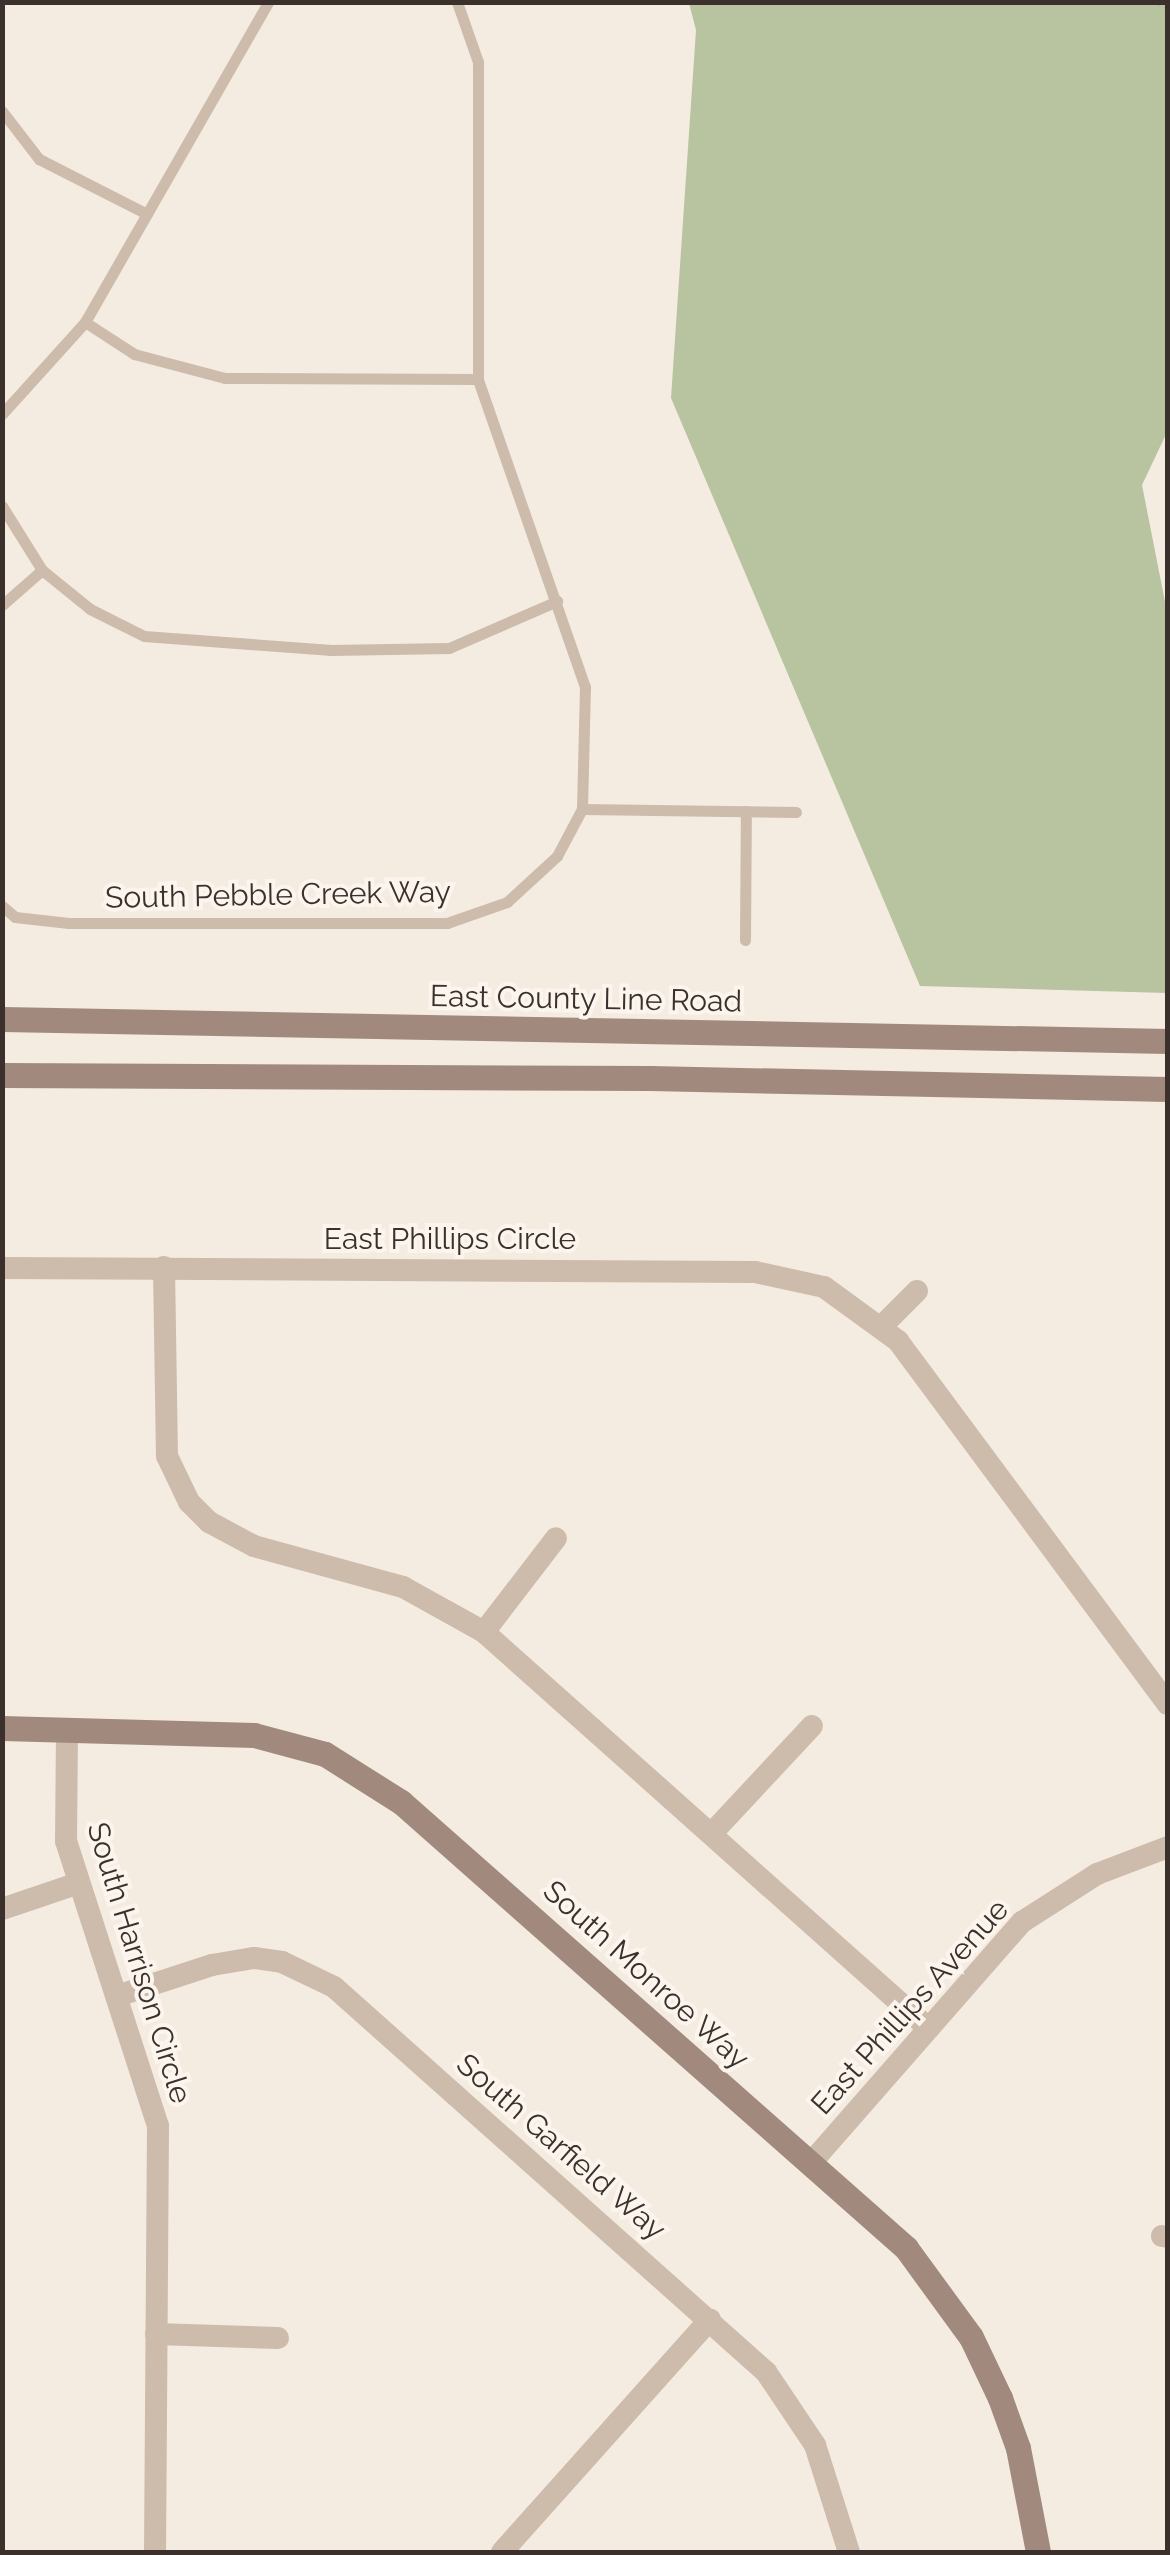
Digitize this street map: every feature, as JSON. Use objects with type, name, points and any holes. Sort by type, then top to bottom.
[{"type":"main road","name":"East County Line Road","points":[[2,1018],[1168,1041]]},
{"type":"main road","points":[[2,1075],[650,1078],[1168,1089]]},
{"type":"main road","name":"South Monroe Way","points":[[2,1728],[254,1735],[294,1743],[362,1773],[906,2248],[971,2337],[1018,2448],[1038,2552]]},
{"type":"street","points":[[164,1267],[163,1434],[189,1502],[232,1537],[364,1571],[484,1632],[927,2026]]},
{"type":"street","name":"East Phillips Circle","points":[[2,1268],[754,1272],[824,1287],[883,1325],[1168,1704]]},
{"type":"street","points":[[883,1325],[918,1291]]},
{"type":"street","points":[[484,1632],[556,1538]]},
{"type":"street","points":[[713,1832],[812,1726]]},
{"type":"street","name":"South Harrison Circle","points":[[67,1730],[63,1815],[79,1883],[158,2126],[155,2552]]},
{"type":"street","name":"East Phillips Avenue","points":[[810,2164],[995,1948],[1058,1895],[1168,1847]]},
{"type":"street","points":[[2,1909],[79,1883]]},
{"type":"street","name":"South Garfield Way","points":[[118,1996],[229,1960],[282,1962],[310,1972],[766,2372],[816,2445],[850,2552]]},
{"type":"street","points":[[502,2552],[710,2319]]},
{"type":"street","points":[[156,2334],[278,2338]]},
{"type":"lane","points":[[2,414],[85,322],[268,2]]},
{"type":"lane","name":"South Pebble Creek Way","points":[[2,906],[14,917],[69,923],[447,923],[507,902],[557,856],[582,809],[585,688],[478,378],[478,62],[457,2]]},
{"type":"lane","points":[[2,112],[39,159],[147,214]]},
{"type":"lane","points":[[85,322],[134,354],[225,378],[478,378]]},
{"type":"lane","points":[[2,506],[42,570],[90,609],[144,636],[331,650],[450,648],[557,601]]},
{"type":"lane","points":[[2,604],[42,570]]},
{"type":"lane","points":[[582,809],[796,812]]},
{"type":"lane","points":[[745,940],[746,812]]},
{"type":"path","points":[[1156,2],[1168,8]]},
{"type":"green space","points":[[689,3],[1167,3],[1168,430],[1142,485],[1167,612],[1167,993],[920,986],[671,398],[696,30]]}]
